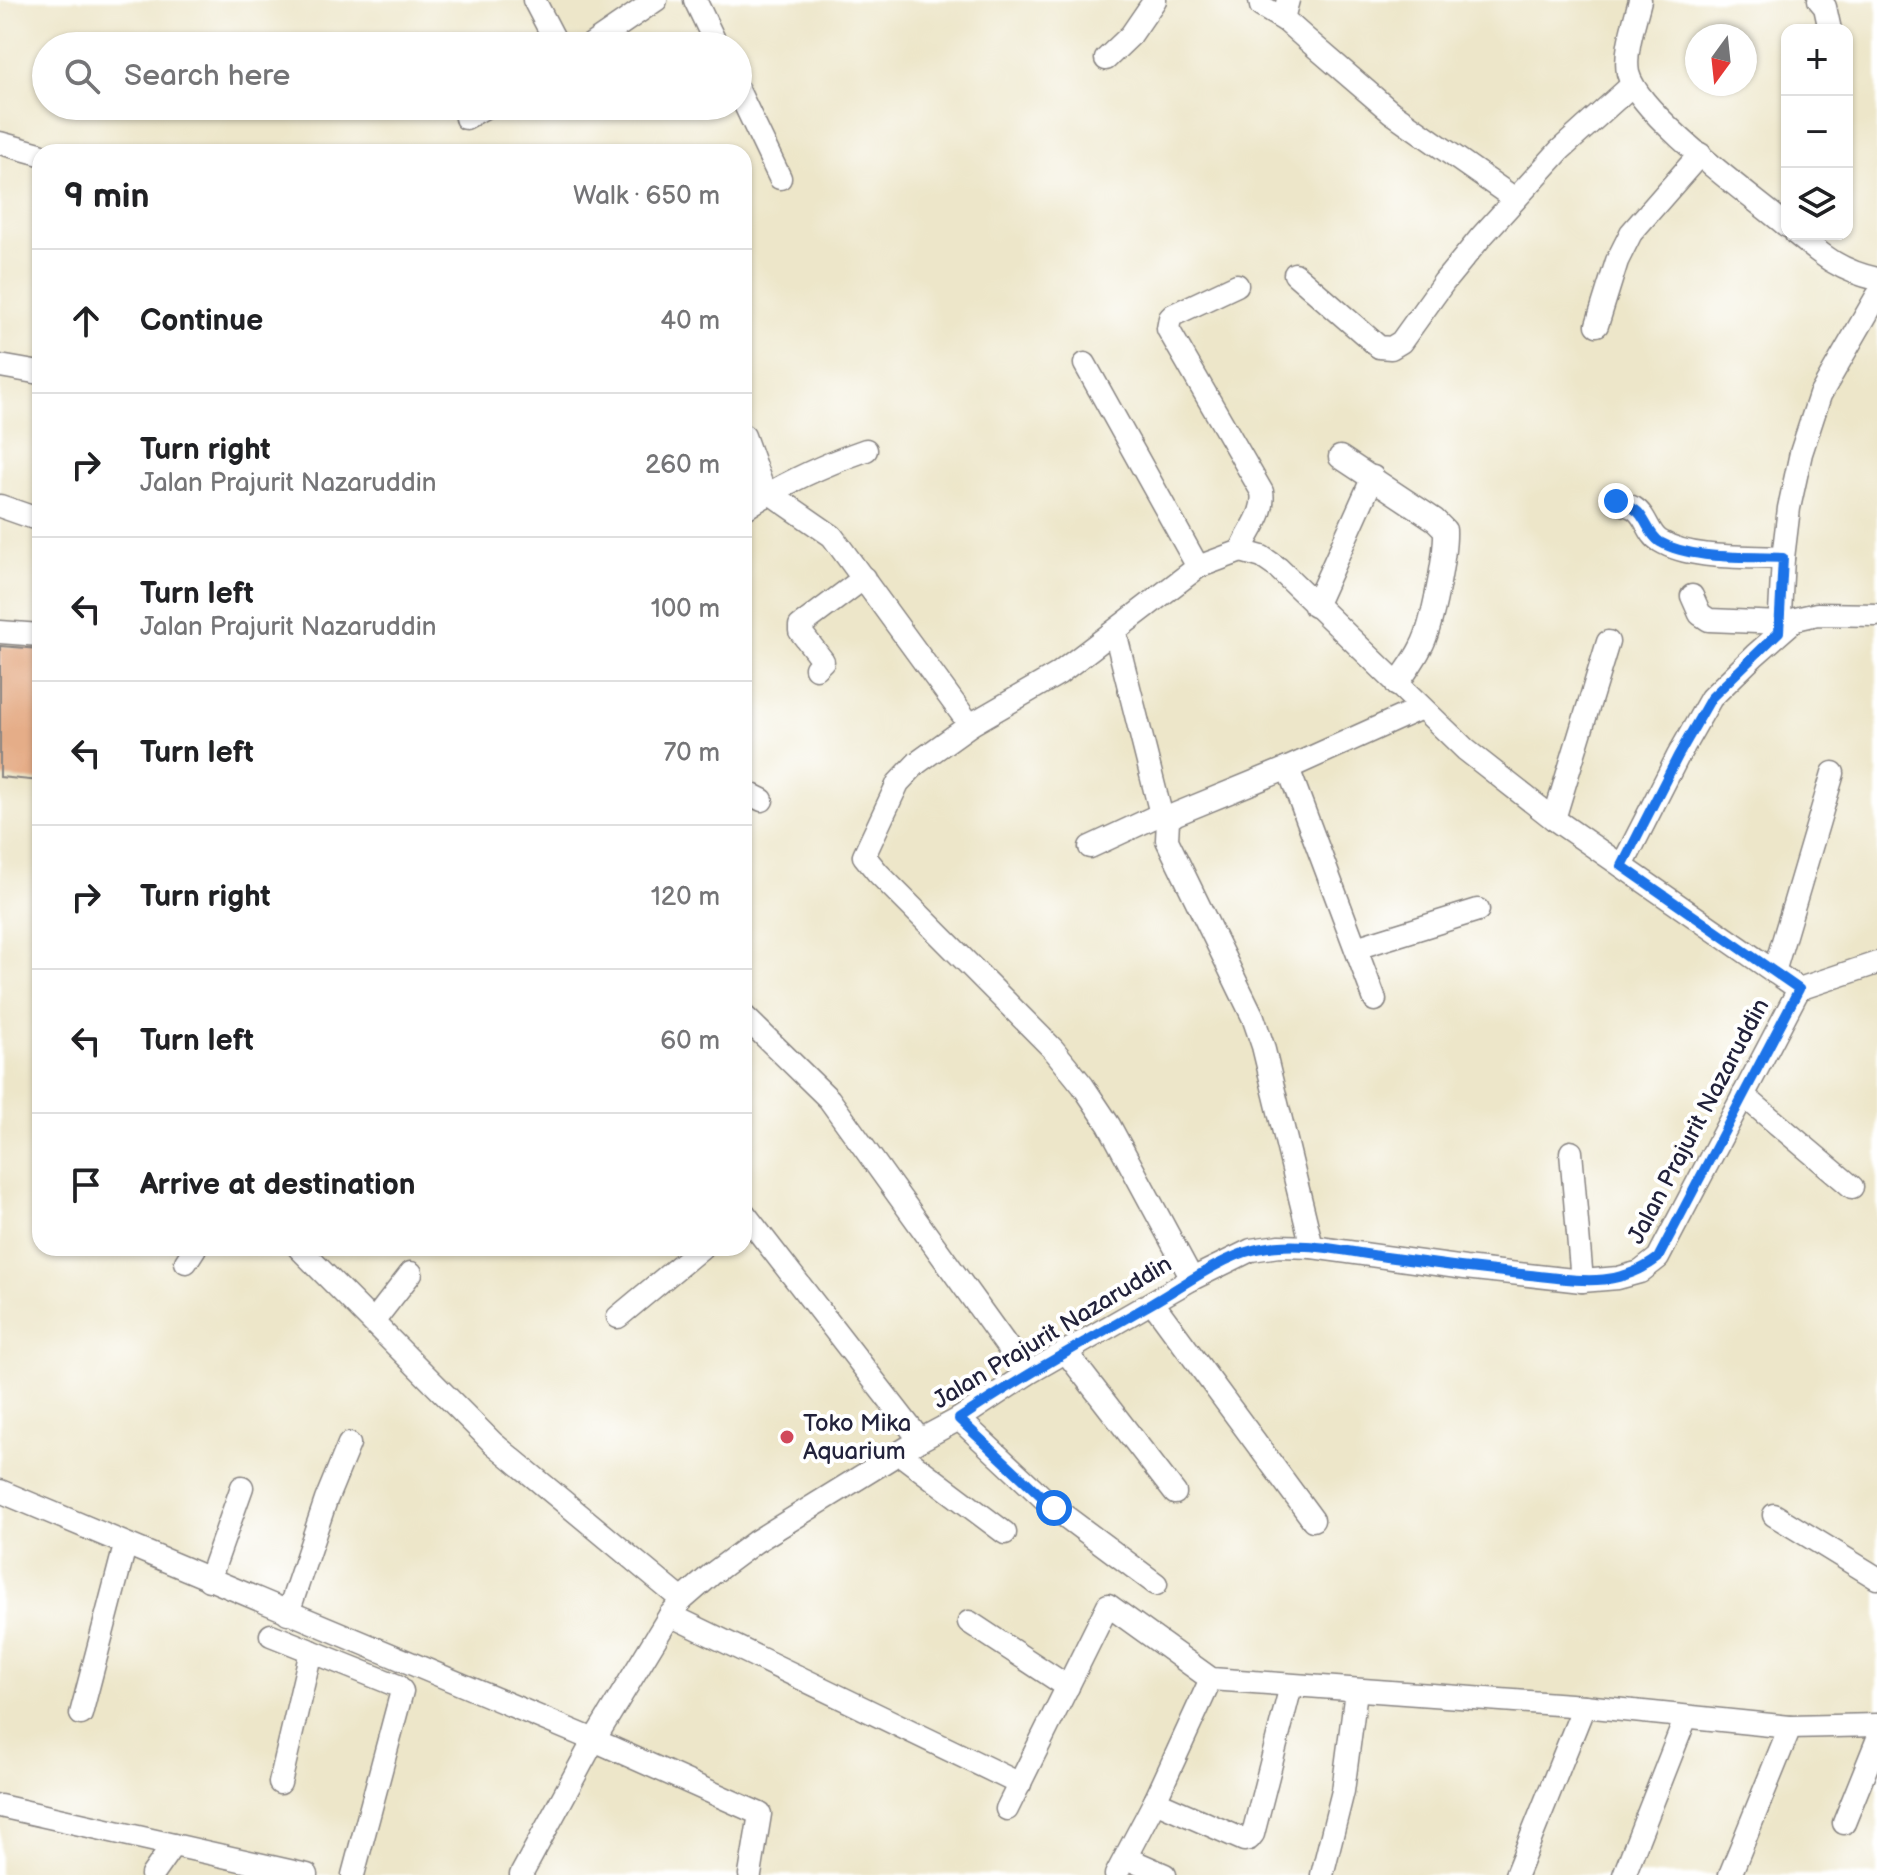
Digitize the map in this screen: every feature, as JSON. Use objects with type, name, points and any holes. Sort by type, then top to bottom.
[{"type":"street","points":[[534,0],[551,32]]},
{"type":"street","points":[[609,32],[656,0]]},
{"type":"street","points":[[695,0],[710,32]]},
{"type":"street","points":[[1260,0],[1261,6],[1287,10],[1391,112],[1515,199]]},
{"type":"street","points":[[1640,0],[1627,69],[1632,85],[1655,114],[1781,221]]},
{"type":"street","points":[[1819,0],[1825,7],[1829,24]]},
{"type":"street","points":[[1106,59],[1131,35],[1149,2]]},
{"type":"street","points":[[1295,274],[1379,347],[1391,348],[1401,342],[1444,282],[1515,199],[1560,150],[1632,85]]},
{"type":"street","points":[[752,119],[780,178]]},
{"type":"street","points":[[0,143],[32,152]]},
{"type":"street","points":[[1597,325],[1617,261],[1631,233],[1700,154]]},
{"type":"street","points":[[1803,240],[1831,263],[1877,279]]},
{"type":"street","points":[[1237,285],[1173,315],[1168,329],[1262,492],[1262,510],[1247,534],[1241,551]]},
{"type":"street","points":[[1780,628],[1789,508],[1801,453],[1820,395],[1877,296]]},
{"type":"street","points":[[1085,364],[1198,567]]},
{"type":"street","points":[[0,366],[32,372]]},
{"type":"street","points":[[758,484],[866,450]]},
{"type":"street","points":[[1340,457],[1435,520],[1445,530],[1446,542],[1423,645],[1397,685]]},
{"type":"street","points":[[752,463],[758,484],[832,536],[970,725]]},
{"type":"street","points":[[1315,606],[1373,477]]},
{"type":"street","points":[[1616,501],[1635,509],[1648,524],[1652,535],[1661,542],[1683,550],[1783,558]]},
{"type":"street","points":[[0,506],[32,517]]},
{"type":"street","points":[[1192,1279],[1109,1125],[1083,1086],[1042,1038],[864,856],[898,783],[917,763],[970,725],[1058,674],[1198,567],[1241,551],[1262,557],[1278,568],[1466,750],[1554,819],[1799,989]]},
{"type":"street","points":[[816,668],[823,661],[800,631],[800,626],[864,578]]},
{"type":"street","points":[[1692,596],[1700,614],[1709,620],[1780,628]]},
{"type":"street","points":[[1622,866],[1711,698],[1780,628],[1796,619],[1817,614],[1877,615]]},
{"type":"street","points":[[0,632],[32,634]]},
{"type":"street","points":[[1115,632],[1164,817],[1167,840],[1258,1032],[1272,1074],[1312,1247]]},
{"type":"street","points":[[1554,819],[1608,642]]},
{"type":"street","points":[[1090,847],[1288,768],[1421,708]]},
{"type":"street","points":[[1288,768],[1375,1000]]},
{"type":"street","points":[[1774,972],[1833,773]]},
{"type":"street","points":[[1356,948],[1478,910]]},
{"type":"street","name":"Jalan Prajurit Nazaruddin","points":[[521,1875],[594,1740],[676,1608],[755,1542],[959,1419],[1027,1374],[1192,1279],[1251,1250],[1279,1246],[1312,1247],[1582,1281],[1618,1278],[1640,1272],[1658,1258],[1799,989],[1877,963]]},
{"type":"street","points":[[752,1024],[829,1099],[1027,1374]]},
{"type":"street","points":[[1743,1095],[1852,1187]]},
{"type":"street","points":[[1571,1152],[1582,1281]]},
{"type":"street","points":[[752,1223],[920,1440]]},
{"type":"street","points":[[307,1256],[493,1443],[676,1608],[1020,1784]]},
{"type":"street","points":[[618,1317],[691,1256]]},
{"type":"street","points":[[373,1322],[411,1273]]},
{"type":"street","points":[[1153,1303],[1313,1520]]},
{"type":"street","points":[[1066,1352],[1175,1493]]},
{"type":"street","points":[[959,1419],[1054,1508],[1156,1584]]},
{"type":"street","points":[[288,1613],[326,1500],[349,1444]]},
{"type":"street","points":[[900,1454],[1005,1533]]},
{"type":"street","points":[[209,1580],[242,1487]]},
{"type":"street","points":[[0,1491],[594,1740],[760,1814],[750,1875]]},
{"type":"street","points":[[1774,1515],[1877,1578]]},
{"type":"street","points":[[81,1714],[125,1546]]},
{"type":"street","points":[[1007,1809],[1108,1605],[1211,1679],[1584,1706],[1790,1727],[1877,1725]]},
{"type":"street","points":[[969,1622],[1068,1687]]},
{"type":"street","points":[[271,1635],[398,1686],[402,1691],[353,1875]]},
{"type":"street","points":[[280,1783],[311,1651]]},
{"type":"street","points":[[1165,1875],[1121,1866],[1155,1801],[1211,1679]]},
{"type":"street","points":[[1155,1801],[1244,1840],[1249,1839],[1253,1834],[1291,1686]]},
{"type":"street","points":[[1322,1875],[1343,1791],[1356,1691]]},
{"type":"street","points":[[1516,1875],[1584,1706]]},
{"type":"street","points":[[1624,1875],[1686,1717]]},
{"type":"street","points":[[1730,1875],[1790,1727]]},
{"type":"street","points":[[1844,1823],[1877,1741]]},
{"type":"street","points":[[0,1806],[307,1875]]},
{"type":"street","points":[[152,1875],[173,1845]]},
{"type":"building","points":[[0,646],[32,648],[32,780],[0,777]]},
{"type":"place","name":"Toko Mika Aquarium","points":[[787,1437]]},
{"type":"route","points":[[1054,1508],[959,1419],[1027,1374],[1192,1279],[1251,1250],[1279,1246],[1312,1247],[1582,1281],[1618,1278],[1640,1272],[1658,1258],[1799,989],[1622,866],[1711,698],[1779,632],[1783,558],[1691,553],[1661,542],[1652,535],[1648,524],[1635,509],[1616,501]]}]
